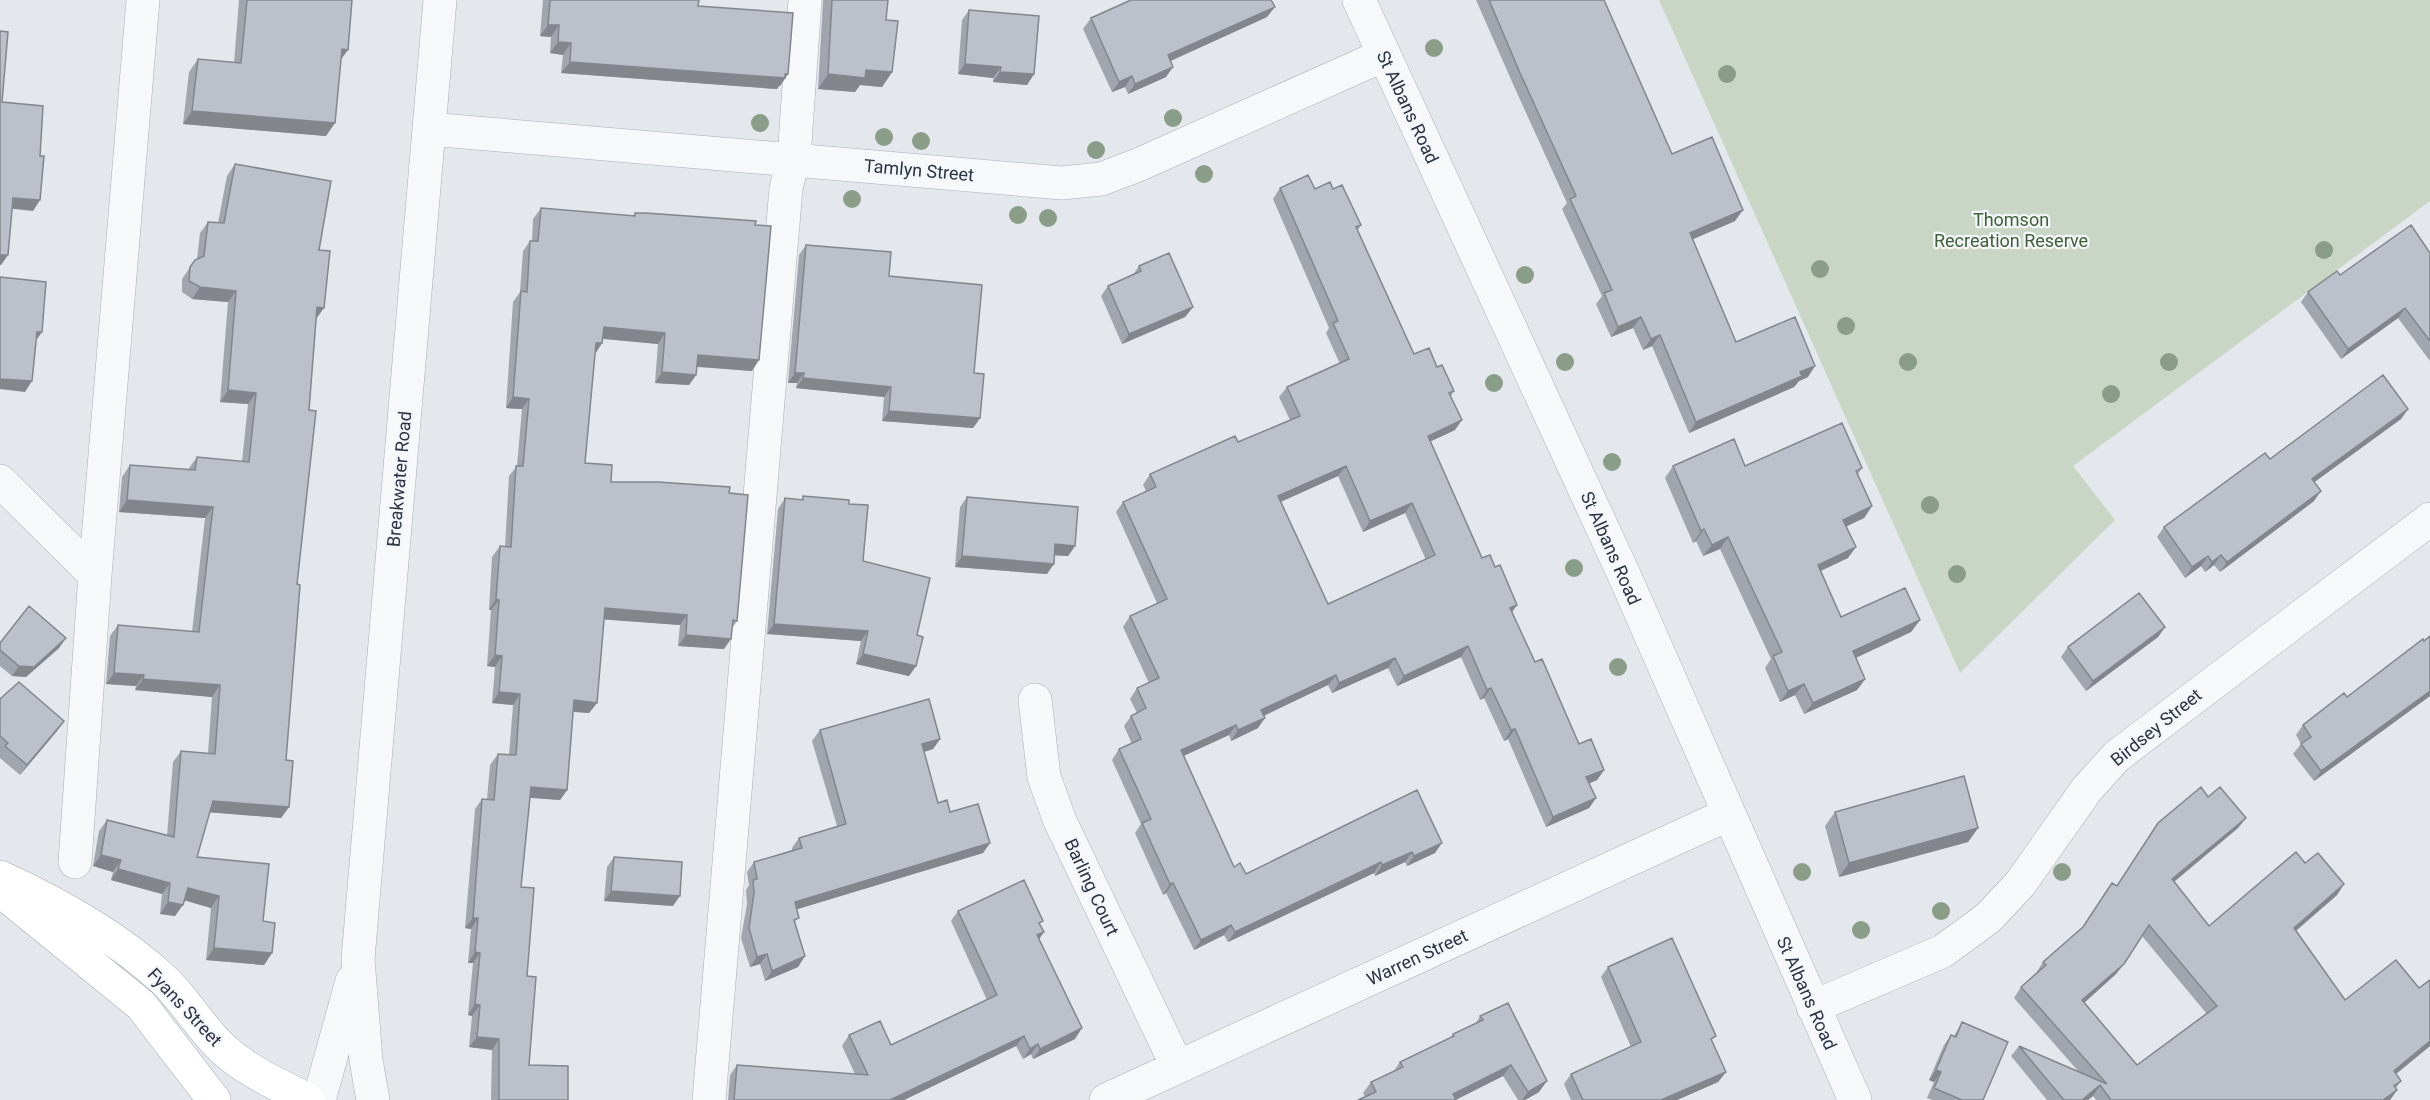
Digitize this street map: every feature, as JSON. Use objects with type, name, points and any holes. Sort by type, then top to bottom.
[{"type":"main road","name":"Fyans Street","points":[[0,877],[48,900],[128,951],[169,985],[217,1043],[234,1058],[278,1086],[308,1100]]},
{"type":"main road","name":"Fyans Street","points":[[0,892],[68,944],[141,1005],[214,1100]]},
{"type":"street","points":[[75,862],[95,575],[143,0]]},
{"type":"street","name":"Breakwater Road","points":[[373,1100],[366,1060],[358,959],[440,0]]},
{"type":"street","points":[[709,1100],[786,196],[794,158],[806,0]]},
{"type":"street","name":"St Albans Road","points":[[1359,0],[1620,566],[1855,1100]]},
{"type":"street","name":"Tamlyn Street","points":[[429,129],[794,158],[1062,183],[1101,180],[1384,55]]},
{"type":"street","points":[[0,481],[95,575]]},
{"type":"street","name":"Birdsey Street","points":[[1813,1007],[1943,951],[1988,918],[2020,884],[2087,789],[2116,756],[2430,519]]},
{"type":"street","name":"Barling Court","points":[[1035,700],[1044,777],[1060,821],[1177,1066]]},
{"type":"street","name":"Warren Street","points":[[1106,1100],[1729,814]]},
{"type":"street","name":"Breakwater Road","points":[[319,1100],[358,959]]},
{"type":"green space","name":"Thomson Recreation Reserve","points":[[1659,0],[2430,0],[2430,201],[2073,466],[2115,520],[1960,673]]},
{"type":"building","points":[[247,0],[352,0],[348,50],[342,49],[335,123],[192,111],[198,59],[241,63]]},
{"type":"building","points":[[550,0],[699,0],[698,6],[793,13],[788,74],[785,74],[785,78],[570,62],[571,43],[558,42],[559,25],[548,25]]},
{"type":"building","points":[[832,0],[888,0],[886,20],[898,21],[892,72],[866,70],[865,78],[828,74]]},
{"type":"building","points":[[1131,0],[1271,0],[1275,7],[1168,55],[1173,67],[1135,84],[1132,76],[1119,82],[1091,18]]},
{"type":"building","points":[[1489,0],[1604,0],[1672,154],[1712,137],[1743,210],[1690,233],[1736,342],[1795,317],[1815,366],[1800,372],[1802,376],[1696,422],[1660,335],[1651,339],[1641,317],[1618,327],[1604,293],[1612,290],[1570,199],[1576,196]]},
{"type":"building","points":[[969,10],[1039,16],[1034,74],[1000,72],[1001,67],[965,64]]},
{"type":"building","points":[[0,31],[8,32],[2,102],[43,106],[40,156],[44,156],[40,200],[13,198],[8,255],[0,255]]},
{"type":"building","points":[[235,164],[331,181],[319,250],[330,251],[324,308],[317,307],[309,410],[316,411],[297,584],[300,585],[286,760],[293,761],[289,807],[213,801],[197,857],[269,864],[263,921],[275,923],[272,953],[214,948],[219,896],[188,888],[183,905],[168,902],[170,883],[118,869],[121,860],[101,855],[107,820],[174,837],[181,751],[215,754],[220,685],[143,679],[144,675],[114,673],[118,625],[199,632],[213,507],[127,500],[130,465],[195,470],[197,457],[249,462],[256,393],[228,390],[236,291],[200,287],[189,281],[190,267],[195,260],[204,256],[208,222],[224,223]]},
{"type":"building","points":[[1308,175],[1315,189],[1330,182],[1333,189],[1342,185],[1361,225],[1356,227],[1414,354],[1429,348],[1437,367],[1442,365],[1454,391],[1449,393],[1462,420],[1428,436],[1482,558],[1490,555],[1495,567],[1500,565],[1517,605],[1510,608],[1535,662],[1542,659],[1579,744],[1591,739],[1604,770],[1586,777],[1596,798],[1553,817],[1515,729],[1511,730],[1491,688],[1487,690],[1468,646],[1404,676],[1395,658],[1339,683],[1336,675],[1261,710],[1265,718],[1238,730],[1236,725],[1181,750],[1234,867],[1240,863],[1246,874],[1417,790],[1442,843],[1414,856],[1412,852],[1382,865],[1381,862],[1235,932],[1231,925],[1201,940],[1173,883],[1170,884],[1142,823],[1151,819],[1119,749],[1141,739],[1131,716],[1146,708],[1137,688],[1159,678],[1130,616],[1167,599],[1123,502],[1156,487],[1150,474],[1235,436],[1238,442],[1300,416],[1287,387],[1349,359],[1333,323],[1338,321],[1280,188]],"holes":[[[1346,466],[1370,521],[1412,503],[1435,555],[1328,604],[1278,496]]]},
{"type":"building","points":[[541,208],[635,216],[635,213],[646,213],[756,221],[755,225],[771,226],[759,360],[698,355],[696,375],[662,372],[665,333],[604,327],[602,343],[596,343],[585,463],[612,465],[611,482],[658,482],[730,487],[729,493],[748,495],[737,621],[733,620],[731,639],[686,635],[687,615],[605,608],[597,703],[574,700],[567,790],[531,787],[521,887],[534,888],[527,976],[536,977],[529,1065],[568,1066],[568,1100],[499,1100],[499,1039],[477,1037],[480,1005],[475,1004],[480,953],[475,952],[478,918],[473,918],[482,799],[494,800],[498,754],[516,755],[520,694],[499,692],[502,656],[495,655],[499,600],[496,599],[500,546],[511,547],[516,466],[523,466],[529,399],[513,397],[521,291],[527,292],[530,241],[538,241]]},
{"type":"building","points":[[2411,225],[2430,253],[2430,341],[2405,308],[2348,349],[2308,292],[2337,271],[2340,275]]},
{"type":"building","points":[[806,245],[891,252],[889,276],[982,285],[974,373],[984,374],[980,418],[889,411],[891,387],[803,378],[804,373],[795,373]]},
{"type":"building","points":[[1169,253],[1193,307],[1129,334],[1108,286],[1141,271],[1139,266]]},
{"type":"building","points":[[0,277],[46,282],[42,332],[37,332],[32,381],[0,379]]},
{"type":"building","points":[[2383,375],[2408,409],[2312,479],[2321,491],[2227,562],[2221,555],[2212,562],[2208,556],[2192,567],[2164,527],[2265,453],[2270,459]]},
{"type":"building","points":[[1842,423],[1862,468],[1856,471],[1872,506],[1843,520],[1856,547],[1818,565],[1841,617],[1905,588],[1920,620],[1853,651],[1865,679],[1813,703],[1804,684],[1788,691],[1773,656],[1782,652],[1728,537],[1712,545],[1704,529],[1701,531],[1673,466],[1734,439],[1745,466]]},
{"type":"building","points":[[803,496],[849,500],[849,504],[868,505],[863,561],[930,578],[917,635],[923,637],[916,666],[863,654],[868,631],[774,624],[785,498],[803,500]]},
{"type":"building","points":[[967,497],[1078,507],[1075,546],[1055,544],[1054,564],[962,556]]},
{"type":"building","points":[[2139,593],[2165,627],[2093,681],[2068,647]]},
{"type":"building","points":[[29,606],[66,638],[34,667],[19,666],[0,650],[0,643]]},
{"type":"building","points":[[2430,636],[2430,691],[2321,771],[2301,744],[2311,737],[2303,725],[2344,693],[2347,697]]},
{"type":"building","points":[[19,682],[64,721],[27,765],[5,746],[8,743],[0,736],[0,699]]},
{"type":"building","points":[[929,699],[940,739],[922,744],[938,803],[947,800],[950,812],[978,804],[990,843],[795,902],[799,918],[794,920],[805,956],[772,971],[767,954],[757,957],[749,928],[754,893],[753,880],[757,879],[754,862],[802,848],[799,838],[846,824],[820,730]]},
{"type":"building","points":[[1964,776],[1978,828],[1849,863],[1835,812]]},
{"type":"building","points":[[2201,787],[2208,797],[2220,787],[2246,818],[2172,879],[2209,926],[2296,852],[2305,863],[2318,853],[2344,884],[2294,928],[2345,1000],[2396,960],[2419,988],[2430,980],[2430,1041],[2394,1071],[2401,1081],[2394,1086],[2397,1090],[2383,1100],[2111,1100],[2100,1085],[2082,1100],[2064,1100],[2019,1046],[2107,1084],[2021,987],[2046,965],[2043,962],[2083,927],[2112,883],[2117,886],[2158,823]],"holes":[[[2149,925],[2217,1006],[2137,1065],[2082,1000],[2124,964]]]},
{"type":"building","points":[[614,857],[682,862],[680,896],[611,891]]},
{"type":"building","points":[[1024,880],[1043,921],[1039,923],[1044,932],[1037,935],[1082,1028],[1040,1049],[1038,1044],[1030,1049],[1024,1036],[890,1100],[734,1100],[737,1065],[868,1075],[849,1035],[880,1021],[891,1045],[997,995],[958,911]]},
{"type":"building","points":[[1672,938],[1716,1036],[1711,1039],[1726,1072],[1661,1100],[1583,1100],[1571,1074],[1641,1042],[1608,967]]},
{"type":"building","points":[[1508,1003],[1547,1081],[1528,1092],[1511,1065],[1453,1094],[1456,1100],[1358,1100],[1376,1092],[1371,1082],[1403,1067],[1400,1062],[1454,1036],[1453,1034],[1483,1020],[1480,1016]]},
{"type":"building","points":[[1962,1022],[2008,1042],[1983,1100],[1962,1100],[1934,1088],[1941,1072],[1936,1070],[1951,1035],[1956,1037]]}]
